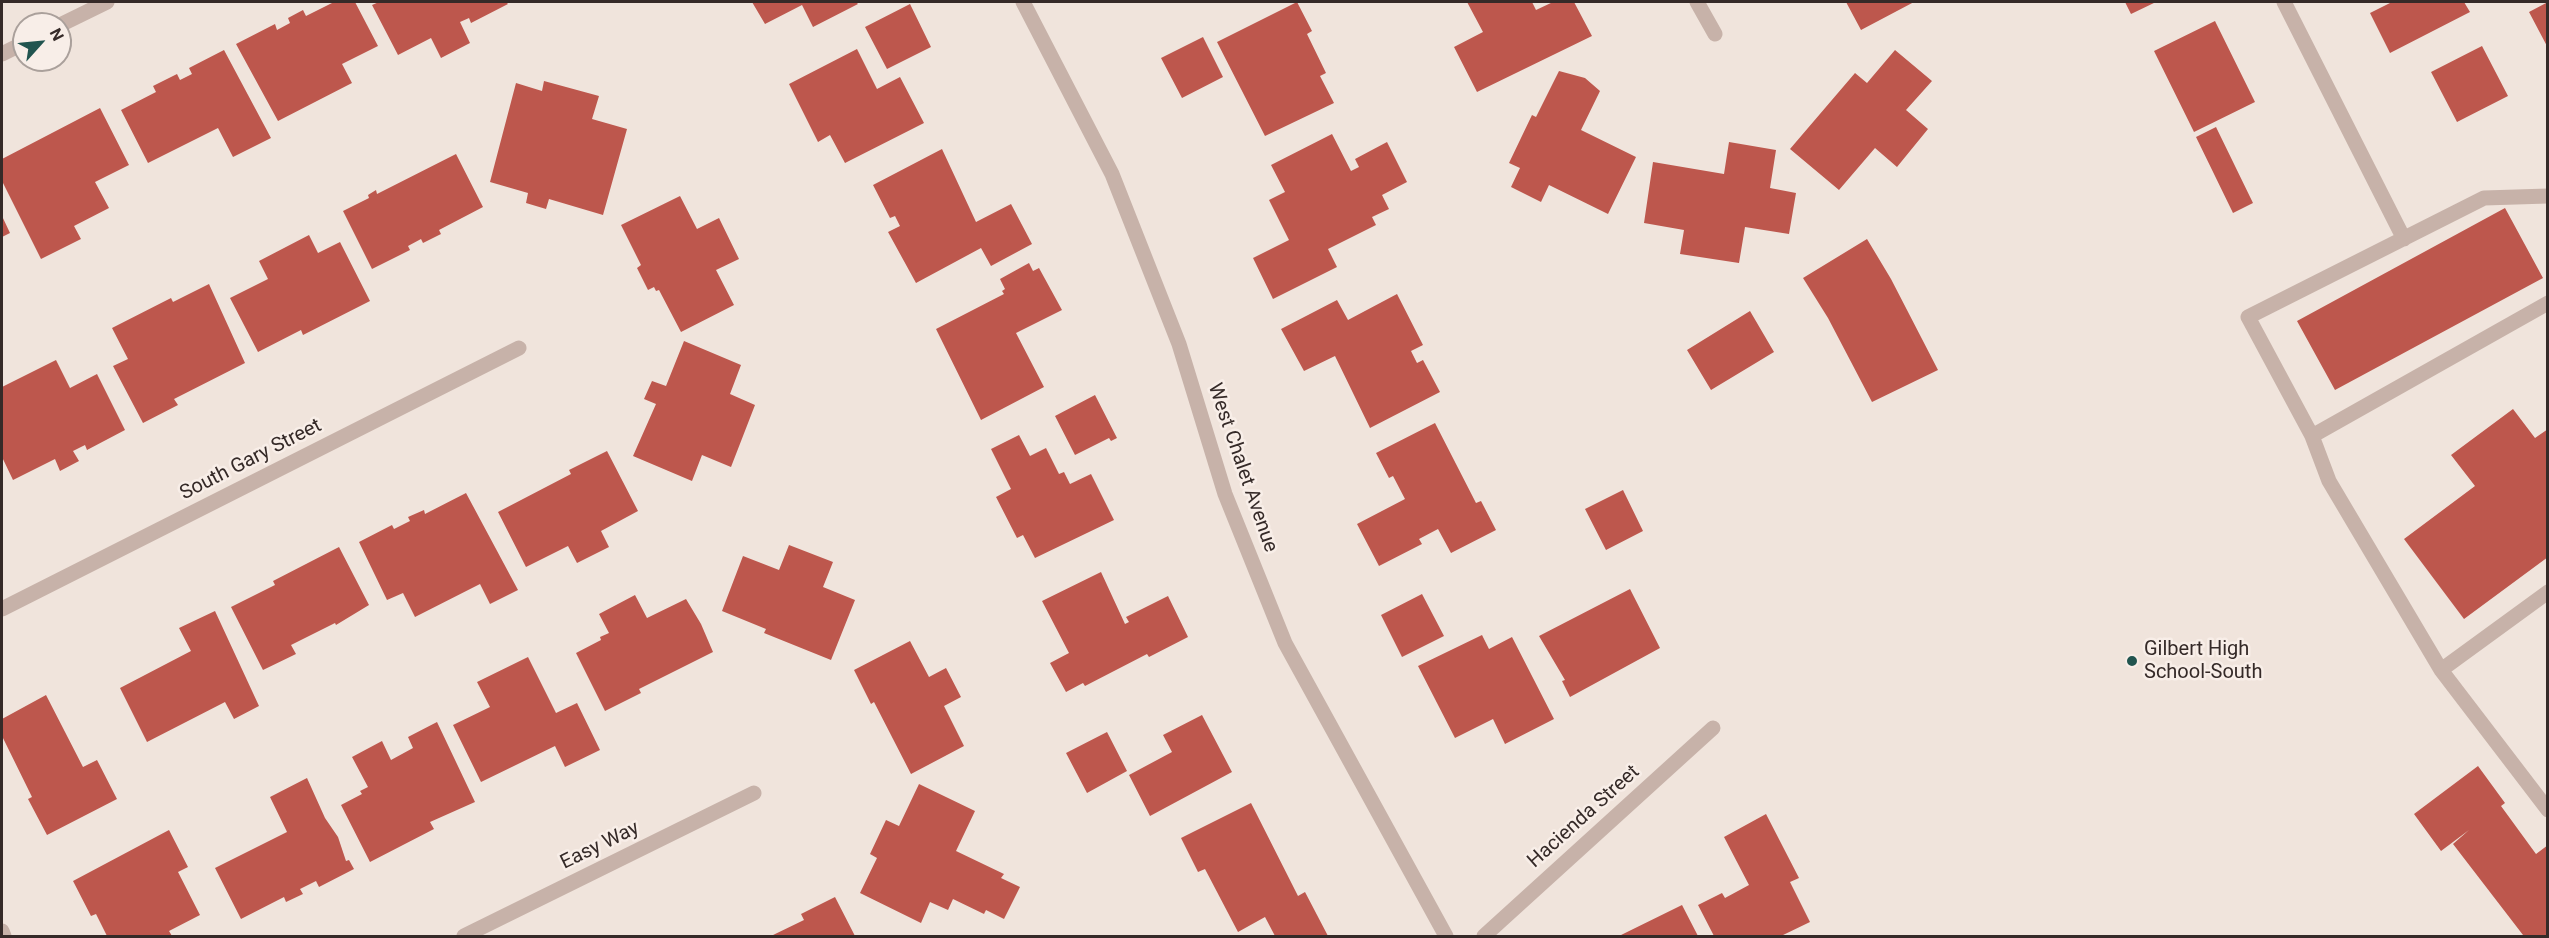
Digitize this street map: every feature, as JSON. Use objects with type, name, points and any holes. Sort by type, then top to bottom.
[{"type":"street","points":[[72,19],[107,2]]},
{"type":"street","name":"West Chalet Avenue","points":[[1023,2],[1112,174],[1179,344],[1225,494],[1285,643],[1446,936]]},
{"type":"street","points":[[1697,2],[1714,34]]},
{"type":"street","points":[[2284,2],[2404,239]]},
{"type":"street","points":[[2547,195],[2484,198],[2248,317],[2312,435],[2329,481],[2441,670],[2547,810]]},
{"type":"street","points":[[2312,435],[2547,303]]},
{"type":"street","name":"South Gary Street","points":[[2,609],[519,348]]},
{"type":"street","points":[[2441,670],[2547,592]]},
{"type":"street","name":"Hacienda Street","points":[[1484,936],[1713,728]]},
{"type":"street","name":"Easy Way","points":[[464,936],[754,793]]},
{"type":"street","points":[[2,931],[4,936]]},
{"type":"building","points":[[334,2],[355,2],[378,46],[342,64],[352,83],[278,121],[236,44],[275,24],[277,30],[290,23],[288,18],[303,10],[306,16]]},
{"type":"building","points":[[379,2],[506,2],[508,4],[471,23],[469,18],[460,22],[470,43],[441,58],[431,38],[398,55],[372,5]]},
{"type":"building","points":[[752,2],[856,2],[858,4],[813,27],[802,5],[765,24]]},
{"type":"building","points":[[1297,2],[1312,31],[1307,34],[1326,73],[1320,76],[1334,103],[1265,136],[1217,42]]},
{"type":"building","points":[[1467,2],[1532,2],[1536,10],[1553,2],[1574,2],[1592,36],[1477,92],[1454,47],[1483,32]]},
{"type":"building","points":[[1846,2],[1914,2],[1861,30]]},
{"type":"building","points":[[2125,2],[2156,2],[2131,14]]},
{"type":"building","points":[[2392,2],[2464,2],[2470,12],[2390,53],[2370,13]]},
{"type":"building","points":[[2548,2],[2548,48],[2529,12]]},
{"type":"building","points":[[910,4],[931,47],[887,69],[865,27]]},
{"type":"building","points":[[2215,21],[2255,102],[2194,132],[2154,51]]},
{"type":"building","points":[[1203,37],[1223,77],[1182,98],[1161,58]]},
{"type":"building","points":[[2482,46],[2508,96],[2457,122],[2431,72]]},
{"type":"building","points":[[857,49],[877,89],[900,77],[924,123],[845,163],[830,135],[818,142],[789,84]]},
{"type":"building","points":[[224,50],[271,138],[233,157],[218,128],[148,163],[121,110],[156,92],[153,86],[177,74],[180,80],[192,74],[189,68]]},
{"type":"building","points":[[1895,50],[1932,81],[1906,110],[1928,129],[1897,167],[1875,148],[1839,190],[1790,149],[1855,73],[1867,83]]},
{"type":"building","points":[[1559,71],[1585,78],[1600,91],[1581,130],[1636,157],[1608,214],[1549,185],[1541,202],[1511,187],[1520,168],[1509,163],[1532,115],[1536,117]]},
{"type":"building","points":[[544,81],[599,96],[592,119],[627,129],[603,215],[549,199],[546,209],[526,203],[528,193],[490,182],[516,83],[542,91]]},
{"type":"building","points":[[100,108],[129,165],[95,182],[109,208],[74,226],[81,239],[41,259],[2,181],[2,159]]},
{"type":"building","points":[[2216,127],[2253,203],[2233,213],[2196,137]]},
{"type":"building","points":[[1332,134],[1351,171],[1359,167],[1355,159],[1387,142],[1407,182],[1382,195],[1389,209],[1372,217],[1376,225],[1328,249],[1337,267],[1273,299],[1253,258],[1289,240],[1269,200],[1285,192],[1271,165]]},
{"type":"building","points":[[1729,142],[1776,150],[1770,188],[1796,193],[1789,234],[1745,227],[1739,263],[1680,254],[1684,230],[1644,223],[1653,162],[1724,174]]},
{"type":"building","points":[[942,149],[976,222],[1011,204],[1032,244],[991,266],[981,248],[916,283],[888,232],[900,226],[895,216],[890,218],[873,185]]},
{"type":"building","points":[[456,154],[483,207],[439,230],[441,234],[423,243],[421,239],[408,246],[410,250],[372,269],[343,211],[369,198],[368,195],[376,190],[377,194]]},
{"type":"building","points":[[680,196],[697,229],[719,218],[739,259],[716,270],[734,305],[681,332],[659,290],[656,291],[654,287],[648,290],[637,268],[641,265],[621,225]]},
{"type":"building","points":[[2505,208],[2543,278],[2335,390],[2297,321]]},
{"type":"building","points":[[2,216],[10,233],[2,237]]},
{"type":"building","points":[[309,235],[318,253],[340,242],[370,301],[303,335],[301,330],[258,352],[230,298],[268,279],[259,261]]},
{"type":"building","points":[[1867,239],[1891,279],[1938,370],[1872,402],[1828,318],[1803,278]]},
{"type":"building","points":[[1029,263],[1033,271],[1039,268],[1062,310],[1016,333],[1044,387],[981,420],[936,329],[1004,294],[1002,291],[1005,289],[1000,279]]},
{"type":"building","points":[[209,284],[245,363],[174,399],[178,405],[143,423],[113,366],[128,359],[112,328],[171,298],[173,302]]},
{"type":"building","points":[[1397,294],[1423,345],[1411,351],[1417,363],[1423,360],[1440,392],[1370,428],[1335,356],[1304,371],[1281,329],[1337,300],[1348,320]]},
{"type":"building","points":[[1750,311],[1774,352],[1711,390],[1687,350]]},
{"type":"building","points":[[684,341],[741,365],[730,394],[755,405],[731,467],[702,455],[692,481],[633,456],[656,404],[644,399],[652,381],[666,386]]},
{"type":"building","points":[[56,360],[70,388],[97,374],[125,430],[87,450],[85,445],[73,451],[79,461],[60,471],[55,459],[13,480],[2,457],[2,387]]},
{"type":"building","points":[[1095,395],[1117,438],[1111,441],[1109,438],[1075,455],[1055,416]]},
{"type":"building","points":[[2513,409],[2535,438],[2548,429],[2548,557],[2464,619],[2404,539],[2475,486],[2451,455]]},
{"type":"building","points":[[1435,423],[1476,503],[1481,501],[1496,530],[1451,553],[1438,529],[1419,539],[1422,544],[1379,566],[1357,524],[1405,499],[1393,476],[1389,478],[1376,453]]},
{"type":"building","points":[[1019,435],[1030,456],[1046,448],[1059,474],[1064,472],[1070,484],[1091,474],[1114,520],[1035,558],[1023,535],[1017,538],[996,497],[1011,489],[991,449]]},
{"type":"building","points":[[607,451],[638,511],[601,531],[609,547],[577,563],[568,546],[526,567],[498,512],[571,474],[569,470]]},
{"type":"building","points":[[1623,490],[1643,531],[1606,550],[1585,509]]},
{"type":"building","points":[[466,493],[518,590],[490,604],[480,584],[415,617],[403,593],[387,600],[359,542],[392,525],[394,529],[410,521],[408,517],[424,510],[425,514]]},
{"type":"building","points":[[789,545],[833,562],[823,587],[855,600],[831,660],[764,633],[766,629],[722,611],[743,556],[779,570]]},
{"type":"building","points":[[339,547],[369,605],[336,625],[335,623],[291,645],[296,654],[263,670],[231,607],[275,585],[273,581]]},
{"type":"building","points":[[1101,572],[1125,624],[1129,622],[1126,617],[1168,596],[1188,637],[1149,657],[1147,654],[1085,686],[1083,683],[1066,692],[1050,663],[1069,653],[1042,601]]},
{"type":"building","points":[[1630,589],[1660,648],[1570,697],[1562,681],[1565,680],[1539,636]]},
{"type":"building","points":[[1422,594],[1444,636],[1402,657],[1381,615]]},
{"type":"building","points":[[635,595],[647,618],[686,599],[701,624],[713,652],[639,689],[641,693],[605,711],[576,653],[601,640],[600,637],[609,633],[599,614]]},
{"type":"building","points":[[215,611],[259,706],[234,719],[225,702],[147,742],[120,688],[191,651],[179,628]]},
{"type":"building","points":[[1482,635],[1489,649],[1512,637],[1554,719],[1505,744],[1493,719],[1455,738],[1418,666]]},
{"type":"building","points":[[910,641],[929,677],[946,668],[961,697],[944,706],[964,746],[911,774],[874,702],[871,704],[854,670]]},
{"type":"building","points":[[528,657],[556,713],[577,703],[600,750],[565,767],[555,746],[481,782],[453,725],[490,707],[477,682]]},
{"type":"building","points":[[46,695],[83,767],[97,760],[117,799],[47,835],[28,799],[32,797],[2,736],[2,719]]},
{"type":"building","points":[[1202,715],[1232,772],[1150,816],[1129,775],[1172,752],[1163,735]]},
{"type":"building","points":[[437,722],[475,802],[430,822],[434,829],[370,862],[341,805],[362,794],[360,791],[368,787],[352,757],[382,741],[391,760],[413,748],[408,737]]},
{"type":"building","points":[[1107,732],[1127,771],[1087,793],[1066,753]]},
{"type":"building","points":[[2478,766],[2505,803],[2501,806],[2536,854],[2548,845],[2548,936],[2520,936],[2523,935],[2453,844],[2469,830],[2441,851],[2414,814]]},
{"type":"building","points":[[307,778],[325,818],[338,837],[346,861],[349,860],[354,869],[319,887],[316,881],[300,889],[303,894],[286,902],[284,897],[241,919],[215,868],[287,832],[270,797]]},
{"type":"building","points":[[919,784],[975,811],[956,851],[1004,874],[1001,878],[1020,887],[1004,919],[986,910],[984,914],[953,899],[948,910],[930,902],[921,923],[860,893],[877,858],[870,854],[886,820],[899,826]]},
{"type":"building","points":[[1251,803],[1298,896],[1305,892],[1328,936],[1275,936],[1265,917],[1238,932],[1205,869],[1198,872],[1181,838]]},
{"type":"building","points":[[1766,814],[1799,878],[1790,882],[1810,922],[1781,936],[1714,936],[1698,905],[1722,893],[1725,898],[1749,885],[1724,837]]},
{"type":"building","points":[[169,830],[188,867],[178,872],[200,915],[169,931],[172,936],[107,936],[96,914],[91,916],[73,881]]},
{"type":"building","points":[[835,897],[855,936],[771,936],[804,920],[801,914]]},
{"type":"building","points":[[1682,905],[1698,936],[1619,936]]},
{"type":"place","name":"Gilbert High School-South","points":[[2132,661]]}]
